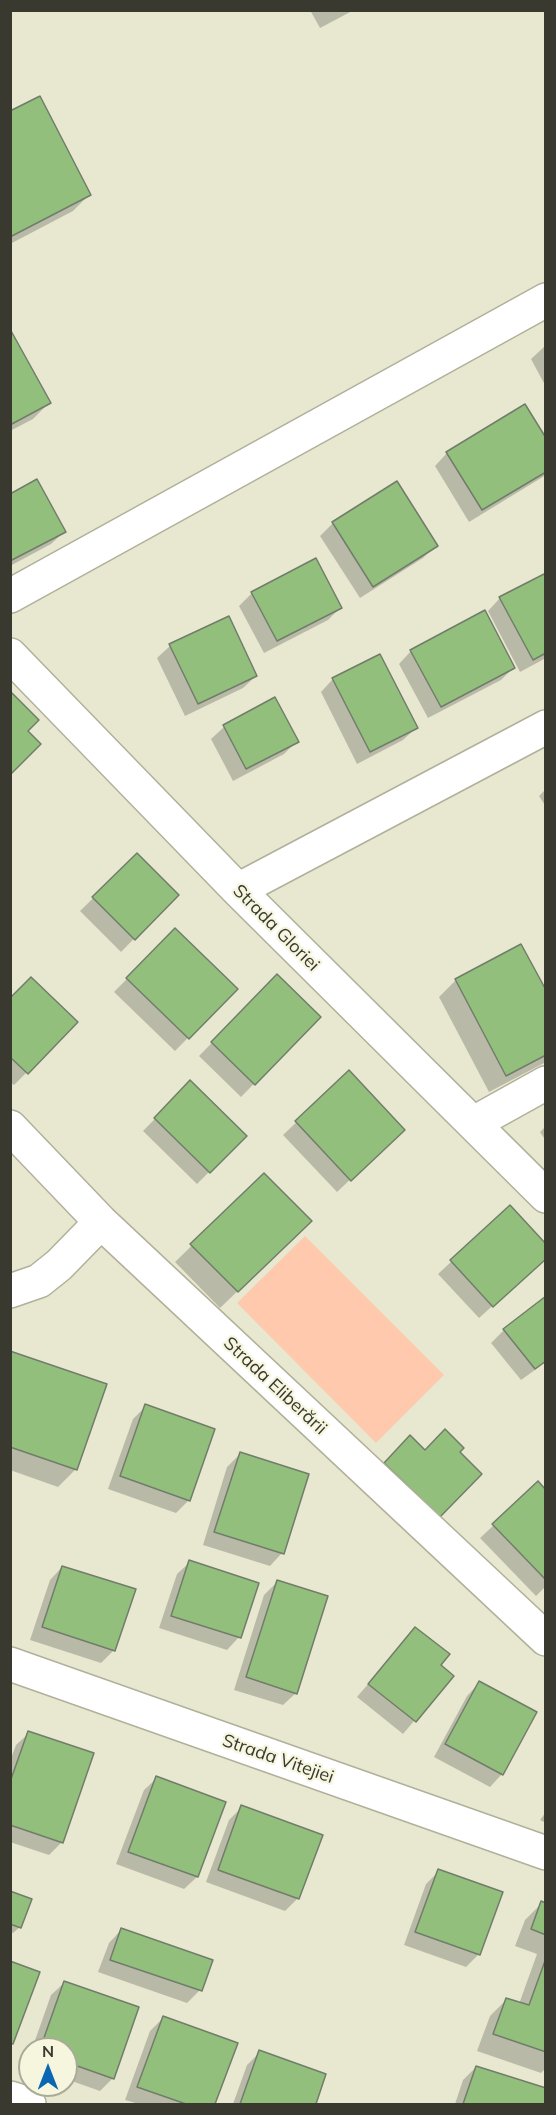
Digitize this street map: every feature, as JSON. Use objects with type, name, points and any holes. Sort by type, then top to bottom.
[{"type":"street","points":[[10,596],[546,300]]},
{"type":"street","name":"Strada Gloriei","points":[[10,655],[237,890],[546,1196]]},
{"type":"street","points":[[237,890],[546,727]]},
{"type":"street","points":[[474,1123],[546,1083]]},
{"type":"street","name":"Strada Eliberării","points":[[10,1127],[101,1222],[546,1639]]},
{"type":"street","points":[[10,1291],[39,1281],[59,1265],[101,1222]]},
{"type":"street","name":"Strada Vitejiei","points":[[10,1664],[546,1853]]},
{"type":"street","points":[[10,2098],[29,2104]]},
{"type":"shaded area","points":[[305,1236],[444,1375],[376,1443],[237,1303]]},
{"type":"building","points":[[40,96],[91,195],[10,237],[10,111]]},
{"type":"building","points":[[10,329],[51,403],[10,425]]},
{"type":"building","points":[[525,404],[546,438],[546,472],[482,510],[446,452]]},
{"type":"building","points":[[37,479],[66,532],[10,561],[10,494]]},
{"type":"building","points":[[397,481],[438,546],[373,587],[332,522]]},
{"type":"building","points":[[316,558],[342,608],[277,641],[251,592]]},
{"type":"building","points":[[546,573],[546,653],[533,660],[499,597]]},
{"type":"building","points":[[485,610],[515,668],[441,707],[410,650]]},
{"type":"building","points":[[229,616],[257,676],[198,704],[169,644]]},
{"type":"building","points":[[380,654],[418,728],[370,752],[332,678]]},
{"type":"building","points":[[10,691],[39,720],[28,731],[41,744],[10,775]]},
{"type":"building","points":[[275,697],[299,742],[246,769],[223,725]]},
{"type":"building","points":[[137,853],[179,895],[135,940],[92,897]]},
{"type":"building","points":[[175,928],[238,989],[189,1039],[126,978]]},
{"type":"building","points":[[521,944],[546,990],[546,1055],[506,1076],[455,979]]},
{"type":"building","points":[[277,974],[321,1017],[255,1085],[211,1042]]},
{"type":"building","points":[[31,977],[78,1022],[28,1074],[10,1057],[10,998]]},
{"type":"building","points":[[349,1070],[405,1130],[351,1181],[295,1121]]},
{"type":"building","points":[[190,1080],[247,1136],[210,1173],[154,1118]]},
{"type":"building","points":[[264,1173],[312,1221],[238,1292],[190,1244]]},
{"type":"building","points":[[510,1205],[546,1244],[546,1259],[493,1307],[450,1260]]},
{"type":"building","points":[[546,1296],[546,1361],[535,1369],[503,1329]]},
{"type":"building","points":[[10,1351],[107,1384],[77,1470],[10,1447]]},
{"type":"building","points":[[145,1404],[215,1429],[190,1501],[120,1476]]},
{"type":"building","points":[[445,1429],[464,1448],[460,1452],[482,1474],[440,1517],[384,1463],[410,1435],[425,1450]]},
{"type":"building","points":[[240,1452],[309,1474],[284,1554],[214,1532]]},
{"type":"building","points":[[538,1481],[546,1490],[546,1580],[492,1524]]},
{"type":"building","points":[[189,1560],[259,1583],[241,1638],[171,1616]]},
{"type":"building","points":[[62,1566],[136,1589],[115,1651],[42,1627]]},
{"type":"building","points":[[277,1580],[328,1596],[297,1694],[246,1677]]},
{"type":"building","points":[[415,1627],[450,1654],[441,1665],[454,1676],[416,1722],[368,1684]]},
{"type":"building","points":[[479,1681],[537,1712],[503,1775],[445,1744]]},
{"type":"building","points":[[28,1731],[94,1753],[63,1843],[10,1825],[10,1782]]},
{"type":"building","points":[[156,1776],[226,1802],[198,1877],[128,1852]]},
{"type":"building","points":[[241,1805],[323,1835],[299,1899],[218,1870]]},
{"type":"building","points":[[438,1869],[503,1892],[480,1955],[415,1932]]},
{"type":"building","points":[[10,1891],[32,1899],[21,1928],[10,1924]]},
{"type":"building","points":[[541,1901],[546,1903],[546,1935],[531,1929]]},
{"type":"building","points":[[121,1928],[213,1960],[202,1991],[110,1960]]},
{"type":"building","points":[[546,1958],[546,2052],[493,2034],[506,1998],[529,2005]]},
{"type":"building","points":[[10,1961],[40,1972],[13,2044],[10,2043]]},
{"type":"building","points":[[64,1981],[139,2007],[114,2079],[78,2066],[78,2037],[44,2037]]},
{"type":"building","points":[[163,2016],[238,2043],[215,2104],[186,2104],[137,2087]]},
{"type":"building","points":[[259,2050],[326,2074],[316,2104],[240,2104]]},
{"type":"building","points":[[476,2066],[546,2088],[546,2104],[463,2104]]}]
